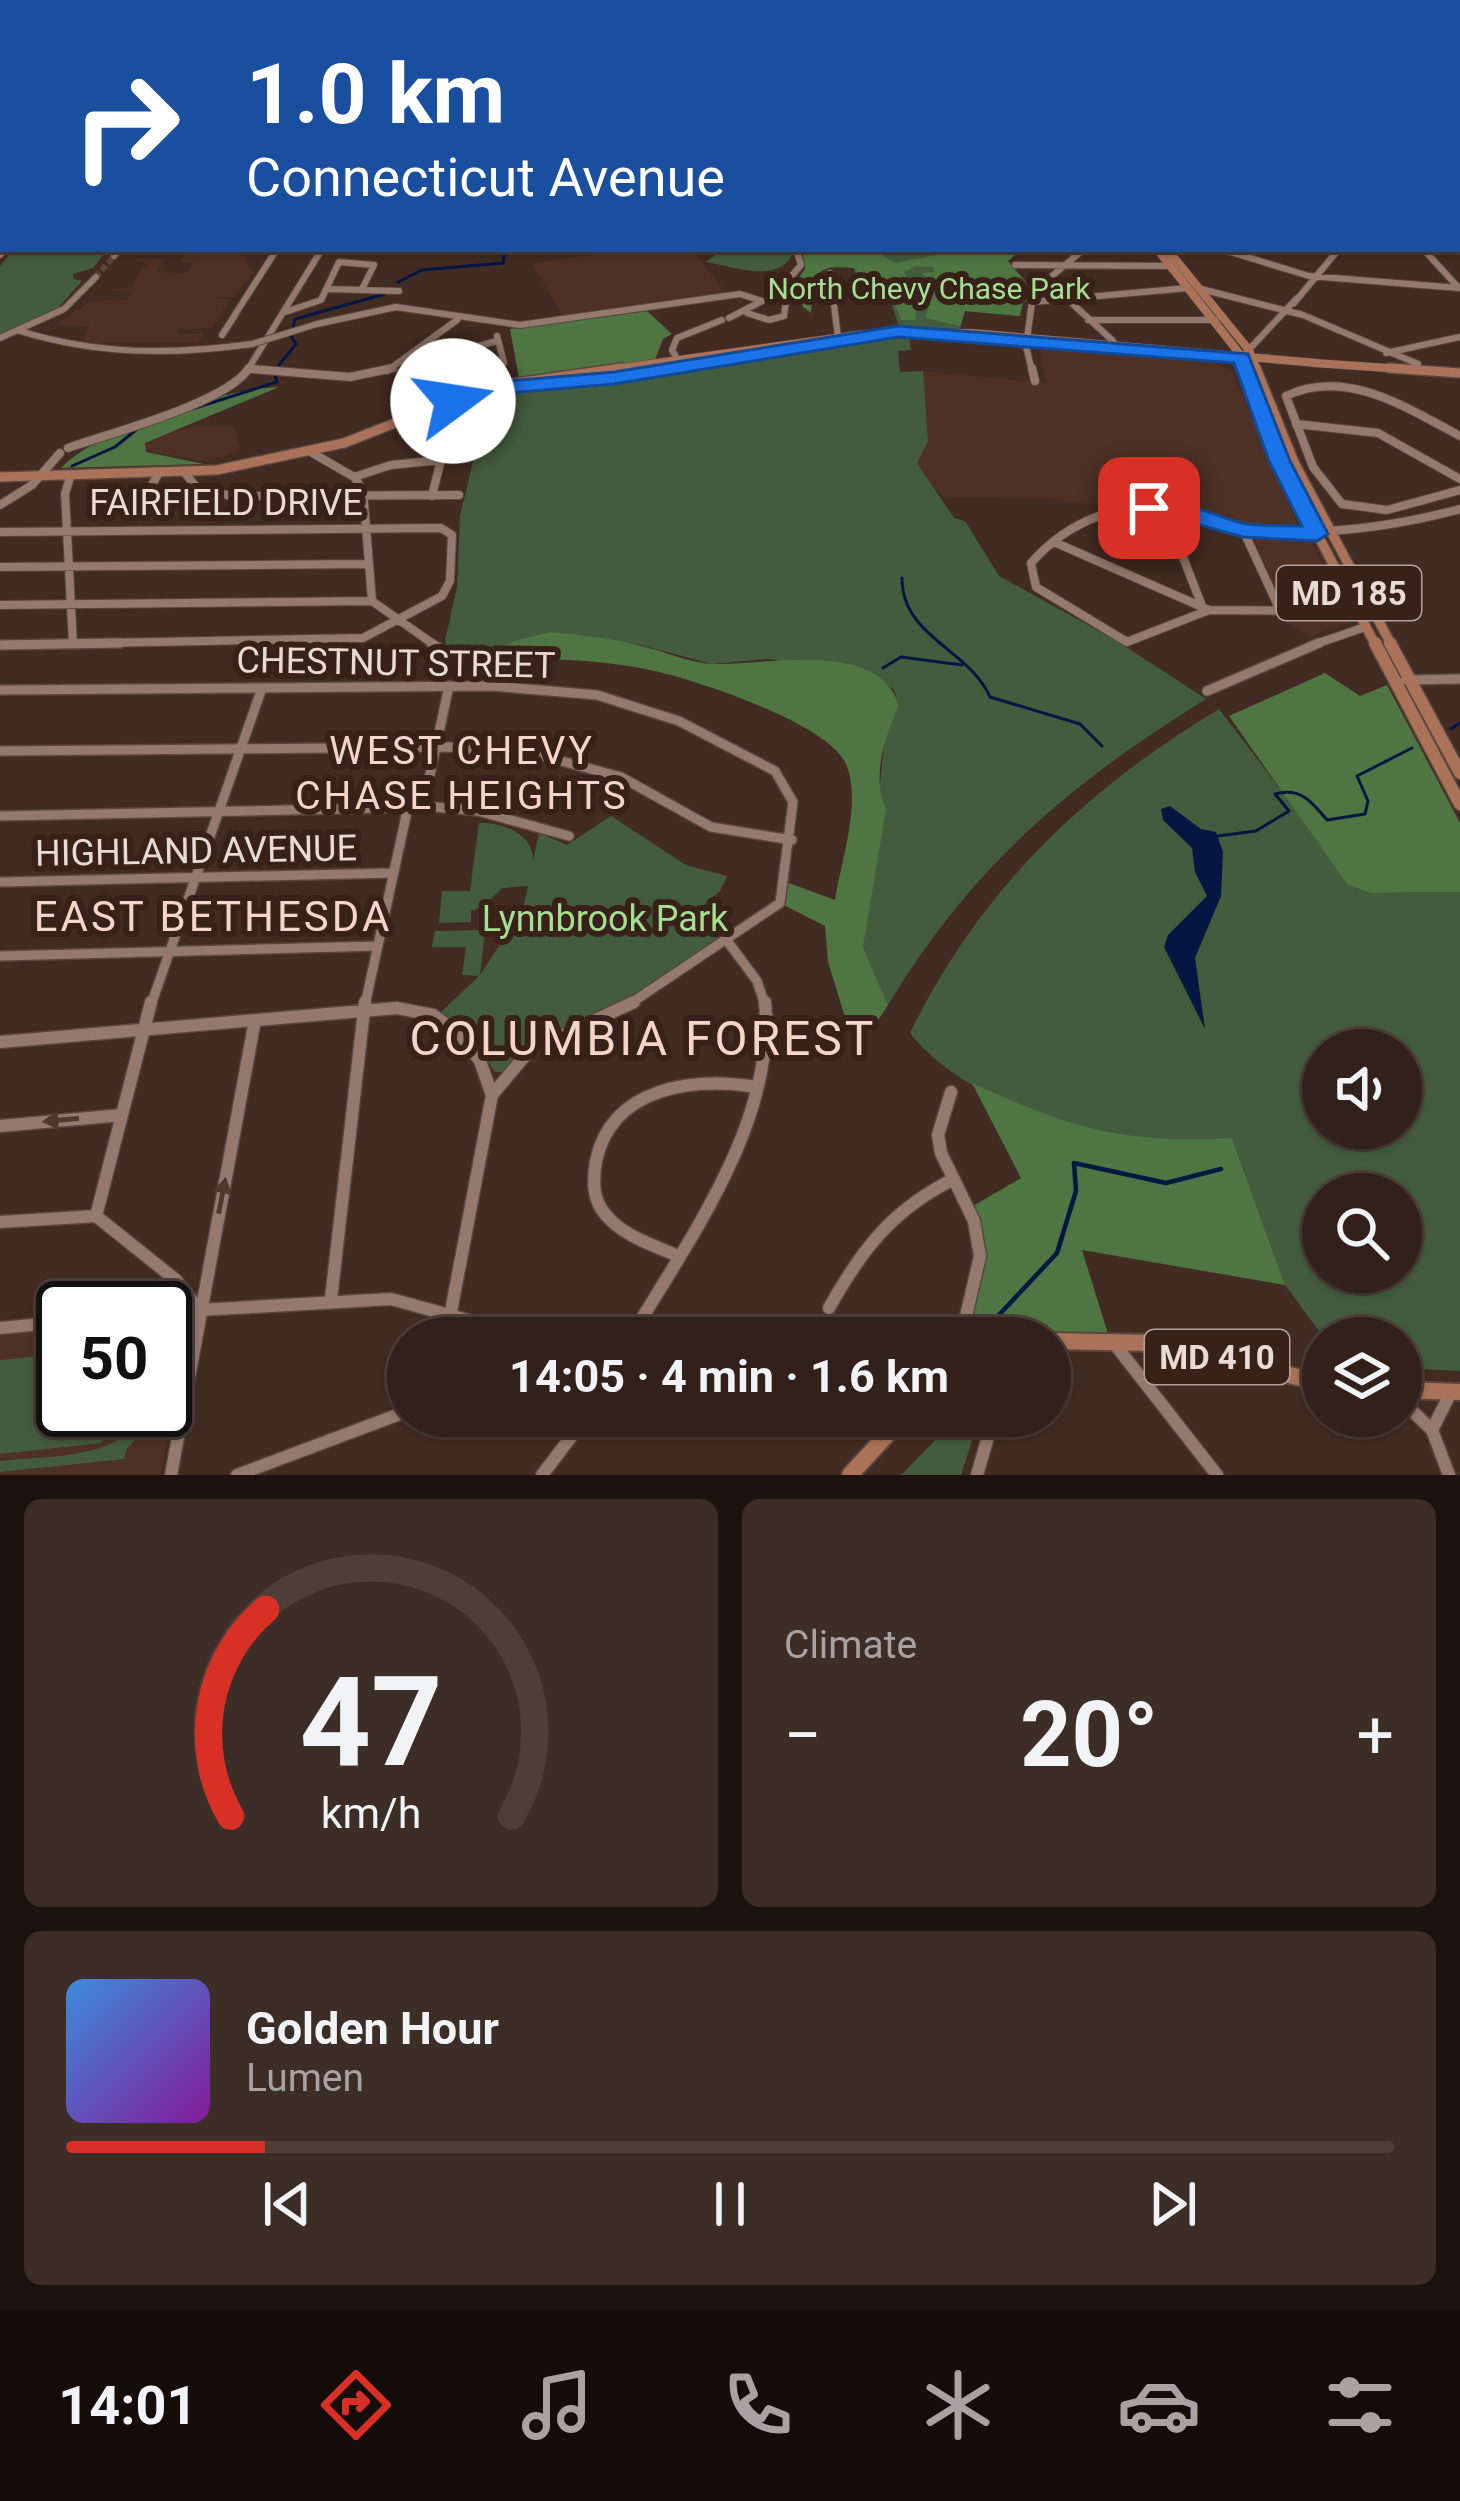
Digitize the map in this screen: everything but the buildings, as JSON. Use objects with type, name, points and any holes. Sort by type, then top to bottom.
[{"type":"main road","name":"MD 185","points":[[1158,252],[1182,287],[1247,355]]},
{"type":"main road","name":"MD 185","points":[[1170,252],[1247,355],[1280,461],[1411,680],[1460,772]]},
{"type":"main road","points":[[0,477],[184,473],[309,452],[507,383],[680,364],[838,337],[960,333],[1460,374]]},
{"type":"main road","name":"MD 185","points":[[1324,534],[1365,627],[1460,804]]},
{"type":"main road","name":"MD 410","points":[[1071,1340],[1109,1337],[1302,1378]]},
{"type":"main road","points":[[1422,1391],[1456,1392]]},
{"type":"main road","points":[[850,1475],[885,1437]]},
{"type":"street","points":[[1130,0],[1139,0]]},
{"type":"street","points":[[214,349],[275,252]]},
{"type":"street","points":[[0,505],[39,477],[64,451],[212,395],[252,369],[320,252]]},
{"type":"street","points":[[733,318],[784,316],[789,279],[801,265],[797,252]]},
{"type":"street","points":[[1080,252],[1050,280],[1060,296],[1113,341]]},
{"type":"street","points":[[1232,252],[1316,276],[1459,288]]},
{"type":"street","points":[[1247,355],[1336,252]]},
{"type":"street","points":[[1426,252],[1459,288]]},
{"type":"street","points":[[285,313],[321,300],[339,262],[352,256],[374,265],[362,289]]},
{"type":"street","points":[[1015,265],[1169,266]]},
{"type":"street","points":[[830,273],[838,337]]},
{"type":"street","points":[[0,338],[76,301],[96,278]]},
{"type":"street","points":[[327,287],[399,291]]},
{"type":"street","points":[[1035,381],[1026,341],[1030,304],[1060,296],[1182,287]]},
{"type":"street","points":[[1201,289],[1286,310],[1418,364]]},
{"type":"street","points":[[20,331],[97,353],[214,349],[252,344],[388,307],[496,325],[740,294],[755,296],[762,304],[676,340],[672,350],[680,364]]},
{"type":"street","points":[[252,369],[346,377],[376,374],[404,363],[458,320]]},
{"type":"street","points":[[1088,320],[1216,320]]},
{"type":"street","points":[[496,325],[507,383]]},
{"type":"street","points":[[1386,353],[1460,337]]},
{"type":"street","points":[[459,351],[497,341]]},
{"type":"street","points":[[1459,484],[1379,514],[1344,509],[1327,493],[1287,392],[1318,386],[1384,394],[1460,436]]},
{"type":"street","points":[[432,496],[452,418],[436,406]]},
{"type":"street","points":[[1296,424],[1378,433],[1459,484]]},
{"type":"street","points":[[309,452],[354,477],[365,496],[366,564],[373,601]]},
{"type":"street","points":[[354,477],[391,465],[441,460]]},
{"type":"street","points":[[184,473],[197,488],[232,496],[459,496]]},
{"type":"street","points":[[140,506],[157,476]]},
{"type":"street","points":[[70,477],[66,531],[73,644]]},
{"type":"street","points":[[1206,608],[1127,642],[1036,586],[1031,563],[1076,525],[1118,510],[1164,508],[1243,530],[1324,534],[1378,532],[1460,509]]},
{"type":"street","points":[[1164,508],[1206,608]]},
{"type":"street","points":[[1243,530],[1280,610]]},
{"type":"street","name":"FAIRFIELD DRIVE","points":[[0,532],[451,532],[448,590],[400,621]]},
{"type":"street","points":[[1054,542],[1206,608],[1358,611]]},
{"type":"street","points":[[0,567],[366,564]]},
{"type":"street","points":[[0,605],[373,601],[439,648]]},
{"type":"street","points":[[0,645],[349,640],[400,621]]},
{"type":"street","points":[[1208,691],[1292,652],[1365,627]]},
{"type":"street","points":[[1395,680],[1460,679]]},
{"type":"street","points":[[423,807],[449,686]]},
{"type":"street","name":"CHESTNUT STREET","points":[[0,690],[522,686],[634,704],[752,755],[775,771],[793,802],[792,840]]},
{"type":"street","points":[[96,1216],[168,952],[262,688]]},
{"type":"street","points":[[0,751],[436,748],[583,763],[621,776],[711,826],[792,840],[780,903],[648,996],[529,1051],[492,1095]]},
{"type":"street","points":[[331,1299],[364,1009],[408,807]]},
{"type":"street","points":[[0,816],[423,807],[478,812],[569,836]]},
{"type":"street","name":"HIGHLAND AVENUE","points":[[0,883],[392,873]]},
{"type":"street","points":[[642,1317],[734,1152],[758,1087],[764,997],[754,973],[728,942]]},
{"type":"street","points":[[0,956],[376,946]]},
{"type":"street","points":[[0,1042],[364,1009],[411,1008],[456,1029],[484,1062],[492,1095],[450,1317]]},
{"type":"street","points":[[171,1475],[255,1020]]},
{"type":"street","points":[[678,1256],[622,1230],[600,1208],[593,1186],[603,1133],[633,1103],[681,1083],[723,1079],[758,1087]]},
{"type":"street","points":[[951,1092],[938,1135],[974,1221],[980,1256],[966,1317]]},
{"type":"street","points":[[0,1126],[122,1115]]},
{"type":"street","points":[[829,1308],[884,1219],[908,1200],[954,1180]]},
{"type":"street","points":[[0,1222],[96,1216],[176,1280],[200,1310]]},
{"type":"street","points":[[192,1310],[391,1299],[464,1317]]},
{"type":"street","points":[[0,1328],[36,1325]]},
{"type":"street","points":[[1109,1337],[1217,1475]]},
{"type":"street","points":[[1432,1430],[1456,1392]]},
{"type":"street","points":[[237,1475],[387,1419]]},
{"type":"street","points":[[1422,1420],[1432,1430],[1449,1475]]},
{"type":"street","points":[[542,1475],[571,1437]]},
{"type":"street","points":[[977,1475],[988,1437]]},
{"type":"shaded area","points":[[235,252],[248,257],[247,265],[255,272],[233,297],[214,297],[230,300],[211,328],[179,329],[178,334],[204,334],[198,343],[82,343],[90,327],[56,325],[90,301],[127,299],[131,292],[107,290],[132,287],[138,273],[150,264],[132,259],[166,259],[157,272],[186,273],[193,263],[179,262],[185,254],[138,254]]},
{"type":"shaded area","points":[[612,252],[694,252],[727,294],[563,317],[532,263]]},
{"type":"shaded area","points":[[1039,348],[1205,360],[1232,370],[1297,524],[1233,524],[1150,502],[1097,505],[1045,498],[942,497],[917,463],[928,441],[923,371],[1046,383]]},
{"type":"shaded area","points":[[199,426],[234,427],[241,449],[210,462],[145,451],[145,444],[158,434]]},
{"type":"shaded area","points":[[1252,535],[1311,540],[1353,621],[1309,637],[1280,618],[1286,612]]},
{"type":"shaded area","points":[[36,1331],[36,1437],[168,1437],[161,1475],[0,1475],[0,1334]]},
{"type":"green space","points":[[12,252],[106,252],[93,268],[73,274],[73,279],[82,281],[58,308],[0,336],[0,266]]},
{"type":"green space","points":[[718,252],[793,252],[789,260],[769,271],[706,262]]},
{"type":"green space","name":"North Chevy Chase Park","points":[[802,252],[877,252],[895,263],[940,252],[1019,252],[1008,261],[1034,292],[1024,298],[1020,316],[965,311],[960,326],[926,318],[932,285],[922,273],[935,272],[933,267],[915,266],[904,273],[918,287],[915,320],[901,320],[894,301],[860,294],[856,269],[829,268],[814,276],[811,313],[803,307],[797,280],[805,269]]},
{"type":"green space","name":"North Chevy Chase Park","points":[[808,252],[1150,252],[1013,253],[1005,257],[1036,298],[1020,304],[1018,316],[965,311],[960,329],[899,327],[891,302],[858,295],[854,268],[810,267]]},
{"type":"green space","points":[[647,311],[672,334],[663,339],[655,360],[519,378],[510,329]]},
{"type":"green space","points":[[861,337],[909,337],[911,350],[898,351],[900,372],[923,371],[928,441],[917,463],[954,518],[965,521],[999,576],[1117,641],[1206,699],[1110,763],[1027,832],[954,910],[888,1005],[863,947],[885,736],[899,705],[894,690],[870,672],[768,659],[712,664],[640,645],[549,632],[513,641],[476,660],[452,660],[445,641],[457,587],[460,516],[489,394],[581,385]]},
{"type":"green space","points":[[279,387],[145,443],[146,452],[204,464],[61,468],[103,439],[164,413]]},
{"type":"green space","points":[[549,632],[618,641],[704,663],[844,663],[887,684],[899,705],[882,757],[880,783],[886,809],[863,947],[888,1005],[871,1031],[849,1030],[828,962],[825,926],[780,903],[786,882],[835,900],[852,796],[846,764],[834,749],[814,733],[758,705],[670,675],[585,661],[476,660],[513,641]]},
{"type":"green space","points":[[1325,673],[1360,696],[1387,685],[1460,823],[1460,892],[1371,893],[1347,884],[1229,716]]},
{"type":"green space","points":[[1219,709],[1304,820],[1371,893],[1460,892],[1460,1371],[1422,1369],[1422,1317],[1309,1317],[1285,1285],[1232,1138],[1156,1141],[1056,1122],[989,1095],[959,1077],[910,1033],[968,934],[1002,889],[1123,774]]},
{"type":"green space","name":"Lynnbrook Park","points":[[611,816],[686,865],[727,876],[720,891],[689,918],[721,940],[666,979],[536,1040],[502,1072],[495,1072],[467,1030],[441,1012],[479,976],[462,975],[466,947],[432,947],[435,931],[485,930],[480,975],[523,909],[528,886],[502,888],[483,907],[471,911],[471,922],[439,923],[442,891],[470,891],[479,823],[515,831],[528,844],[533,861],[539,833],[567,845]]},
{"type":"green space","points":[[972,1083],[1098,1130],[1159,1138],[1232,1138],[1285,1285],[1082,1250],[1109,1337],[1071,1337],[1071,1317],[967,1317],[978,1274],[968,1209],[1021,1178]]},
{"type":"green space","points":[[36,1357],[36,1437],[103,1437],[102,1443],[0,1454],[0,1360]]},
{"type":"green space","points":[[138,1437],[124,1459],[0,1472],[0,1461],[63,1456]]},
{"type":"green space","points":[[938,1437],[973,1437],[961,1475],[901,1475]]},
{"type":"water","points":[[1170,806],[1201,829],[1216,832],[1223,852],[1221,896],[1195,958],[1205,1029],[1164,947],[1168,935],[1207,896],[1195,872],[1192,848],[1163,820],[1161,809]]},
{"type":"waterway","points":[[398,282],[422,270],[503,263],[505,252]]},
{"type":"waterway","points":[[278,366],[296,344],[291,336],[295,319],[385,294]]},
{"type":"waterway","points":[[195,408],[277,382],[274,372]]},
{"type":"waterway","points":[[72,466],[115,447],[136,430]]},
{"type":"waterway","points":[[902,578],[913,615],[967,666],[990,697],[1080,724],[1102,746]]},
{"type":"waterway","points":[[883,668],[901,657],[962,665]]},
{"type":"waterway","points":[[1451,729],[1460,723]]},
{"type":"waterway","points":[[1218,836],[1256,831],[1289,811],[1275,794],[1284,792],[1305,798],[1327,820],[1365,814],[1368,801],[1357,776],[1412,748]]},
{"type":"waterway","points":[[998,1316],[1057,1253],[1076,1191],[1074,1163],[1166,1183],[1221,1169]]},
{"type":"tunnel","points":[[96,277],[114,256]]},
{"type":"district","name":"WEST CHEVY CHASE HEIGHTS","points":[[462,774]]},
{"type":"district","name":"EAST BETHESDA","points":[[213,916]]},
{"type":"district","name":"COLUMBIA FOREST","points":[[643,1038]]},
{"type":"route","points":[[453,401],[508,387],[614,378],[818,340],[898,331],[1241,358],[1280,461],[1317,534],[1243,530],[1179,510],[1149,508]]}]
